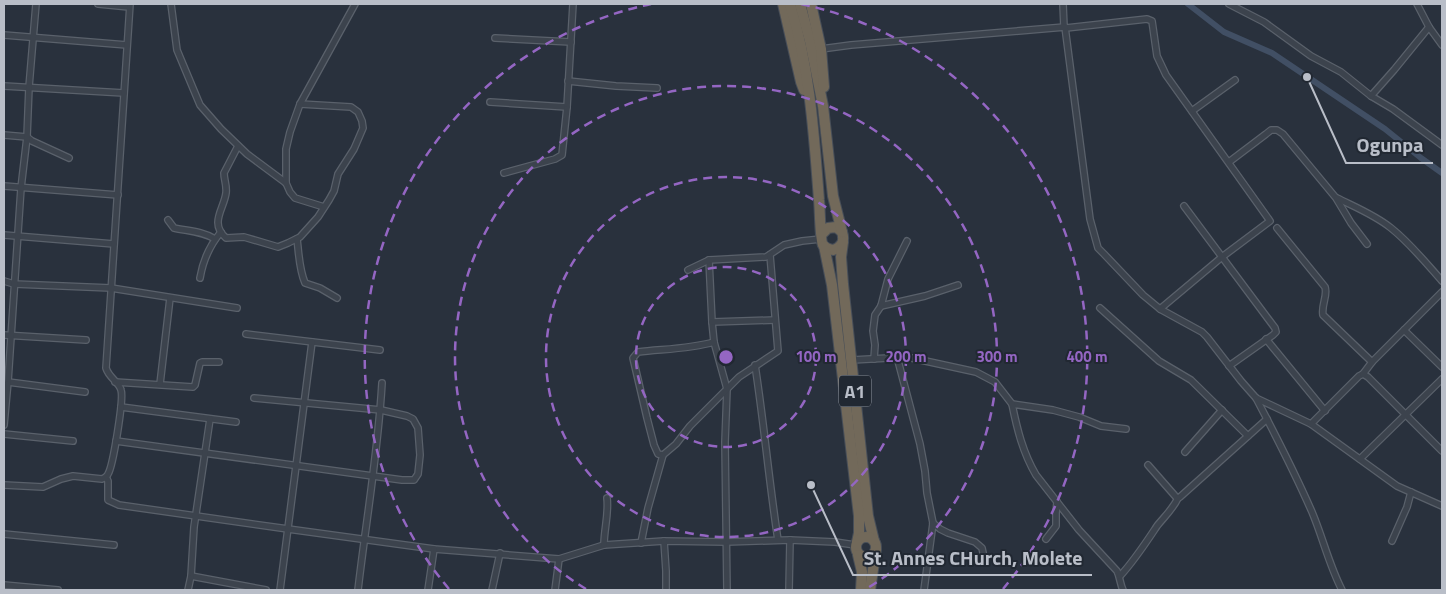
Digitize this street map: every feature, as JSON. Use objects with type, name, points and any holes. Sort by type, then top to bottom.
[{"type":"highway","points":[[783,4],[801,82],[812,111]]},
{"type":"highway","name":"A1","points":[[790,4],[805,42],[823,106],[833,196],[842,236],[841,270],[868,516],[875,545],[870,590]]},
{"type":"highway","name":"A1","points":[[800,4],[812,111],[822,240],[832,285],[859,516],[857,547],[862,572],[861,590]]},
{"type":"highway","points":[[811,4],[821,49],[824,79],[823,106]]},
{"type":"highway","points":[[832,227],[836,227],[842,236],[842,244],[837,249],[829,249],[822,240],[824,230],[832,227]]},
{"type":"highway","points":[[865,537],[868,537],[875,545],[872,555],[868,557],[864,557],[857,547],[861,538],[865,537]]},
{"type":"street","points":[[4,425],[36,4]]},
{"type":"street","points":[[4,485],[43,487],[73,476],[102,479],[106,477],[110,469],[116,441],[121,407],[121,390],[108,374],[106,368],[130,6],[98,4]]},
{"type":"street","points":[[172,4],[177,50],[205,112],[238,146],[260,165],[286,183]]},
{"type":"street","points":[[324,208],[295,198],[290,192],[286,183],[286,149],[300,104],[355,4]]},
{"type":"street","points":[[504,173],[555,159],[562,155],[574,4]]},
{"type":"street","points":[[1063,4],[1083,171],[1090,219],[1098,248],[1143,295],[1160,309],[1202,332],[1256,398],[1293,468],[1342,590]]},
{"type":"street","points":[[1229,4],[1264,22],[1311,56],[1341,72],[1350,81],[1393,109],[1442,145]]},
{"type":"street","points":[[1417,4],[1429,27],[1442,45]]},
{"type":"street","points":[[821,49],[1147,19],[1152,21],[1157,56],[1166,76],[1270,221],[1222,256],[1160,309]]},
{"type":"street","points":[[1371,96],[1429,27]]},
{"type":"street","points":[[4,35],[127,45]]},
{"type":"street","points":[[494,38],[571,42]]},
{"type":"street","points":[[1192,112],[1235,80]]},
{"type":"street","points":[[568,81],[657,88]]},
{"type":"street","points":[[4,86],[124,93]]},
{"type":"street","points":[[490,102],[567,107]]},
{"type":"street","points":[[238,146],[224,173],[226,194],[218,218],[221,232],[226,238],[244,237],[278,247],[297,240],[324,208],[332,195],[338,174],[354,150],[363,128],[358,112],[351,107],[300,104]]},
{"type":"street","points":[[1229,162],[1271,130],[1277,130],[1283,134],[1336,198],[1343,212],[1367,244]]},
{"type":"street","points":[[4,135],[27,137],[69,158]]},
{"type":"street","points":[[4,186],[118,196]]},
{"type":"street","points":[[1336,198],[1389,226],[1442,281]]},
{"type":"street","points":[[1184,206],[1275,328],[1276,332],[1229,366]]},
{"type":"street","points":[[168,220],[174,228],[198,232],[215,239]]},
{"type":"street","points":[[1277,228],[1325,287],[1323,314],[1372,362]]},
{"type":"street","points":[[200,278],[205,256],[221,232]]},
{"type":"street","points":[[4,235],[114,244]]},
{"type":"street","points":[[297,240],[300,263],[306,283],[320,288],[330,296],[337,298]]},
{"type":"street","points":[[688,270],[710,260],[761,257],[770,255],[784,245],[802,241],[822,240]]},
{"type":"street","points":[[874,359],[875,344],[873,331],[875,315],[881,306],[888,279],[907,241]]},
{"type":"street","points":[[641,543],[648,508],[663,455],[676,444],[690,426],[738,377],[778,351],[770,255]]},
{"type":"street","points":[[710,260],[714,342],[727,389],[725,442],[726,590]]},
{"type":"street","points":[[4,281],[14,284],[111,288],[237,308]]},
{"type":"street","points":[[881,306],[925,296],[958,285]]},
{"type":"street","points":[[1311,424],[1363,374],[1372,362],[1442,292]]},
{"type":"street","points":[[160,384],[170,298]]},
{"type":"street","points":[[1100,308],[1159,361],[1191,380],[1248,436]]},
{"type":"street","points":[[712,322],[775,320]]},
{"type":"street","points":[[1404,330],[1442,367]]},
{"type":"street","points":[[246,334],[380,350]]},
{"type":"street","points":[[4,335],[86,340]]},
{"type":"street","points":[[1266,339],[1325,411]]},
{"type":"street","points":[[280,590],[312,342]]},
{"type":"street","points":[[663,455],[658,454],[654,444],[633,358],[638,352],[691,347],[714,342]]},
{"type":"street","points":[[852,360],[897,357],[918,358],[976,372],[995,382],[1012,404],[1018,434],[1031,466],[1079,530],[1114,567],[1120,576],[1120,584],[1123,590]]},
{"type":"street","points":[[897,357],[920,444],[933,523],[924,590]]},
{"type":"street","points":[[115,382],[193,387],[200,363],[219,362]]},
{"type":"street","points":[[755,365],[764,420],[772,502],[778,540]]},
{"type":"street","points":[[1363,374],[1442,452]]},
{"type":"street","points":[[1360,459],[1442,379]]},
{"type":"street","points":[[8,382],[86,392]]},
{"type":"street","points":[[358,590],[381,410],[382,383]]},
{"type":"street","points":[[116,441],[408,481],[414,480],[418,474],[420,455],[418,428],[413,419],[407,416],[381,410],[254,398]]},
{"type":"street","points":[[1256,398],[1311,424],[1397,486],[1442,506]]},
{"type":"street","points":[[1012,404],[1053,410],[1102,426],[1126,429]]},
{"type":"street","points":[[121,407],[236,422]]},
{"type":"street","points":[[1184,452],[1222,410]]},
{"type":"street","points":[[1120,576],[1134,561],[1178,498],[1267,419]]},
{"type":"street","points":[[188,590],[204,454],[210,420]]},
{"type":"street","points":[[4,434],[73,441]]},
{"type":"street","points":[[1148,465],[1178,498]]},
{"type":"street","points":[[106,477],[108,481],[108,500],[119,505],[434,548],[559,559],[604,545],[664,541],[790,540],[835,542],[857,547]]},
{"type":"street","points":[[1392,541],[1407,507],[1411,492]]},
{"type":"street","points":[[604,545],[608,508],[607,498]]},
{"type":"street","points":[[1046,539],[1056,526],[1057,502]]},
{"type":"street","points":[[933,523],[948,533],[975,542],[982,548],[985,562]]},
{"type":"street","points":[[4,534],[114,545]]},
{"type":"street","points":[[789,590],[790,540]]},
{"type":"street","points":[[664,541],[666,590]]},
{"type":"street","points":[[428,590],[434,548]]},
{"type":"street","points":[[492,590],[500,554]]},
{"type":"street","points":[[555,590],[559,559]]},
{"type":"street","points":[[191,576],[266,590]]},
{"type":"street","points":[[4,585],[58,590]]},
{"type":"waterway","points":[[1188,4],[1224,32],[1272,53],[1385,129],[1442,173]]},
{"type":"place","name":"Ogunpa","points":[[1307,77]]},
{"type":"place","name":"St. Annes CHurch, Molete","points":[[811,485]]}]
